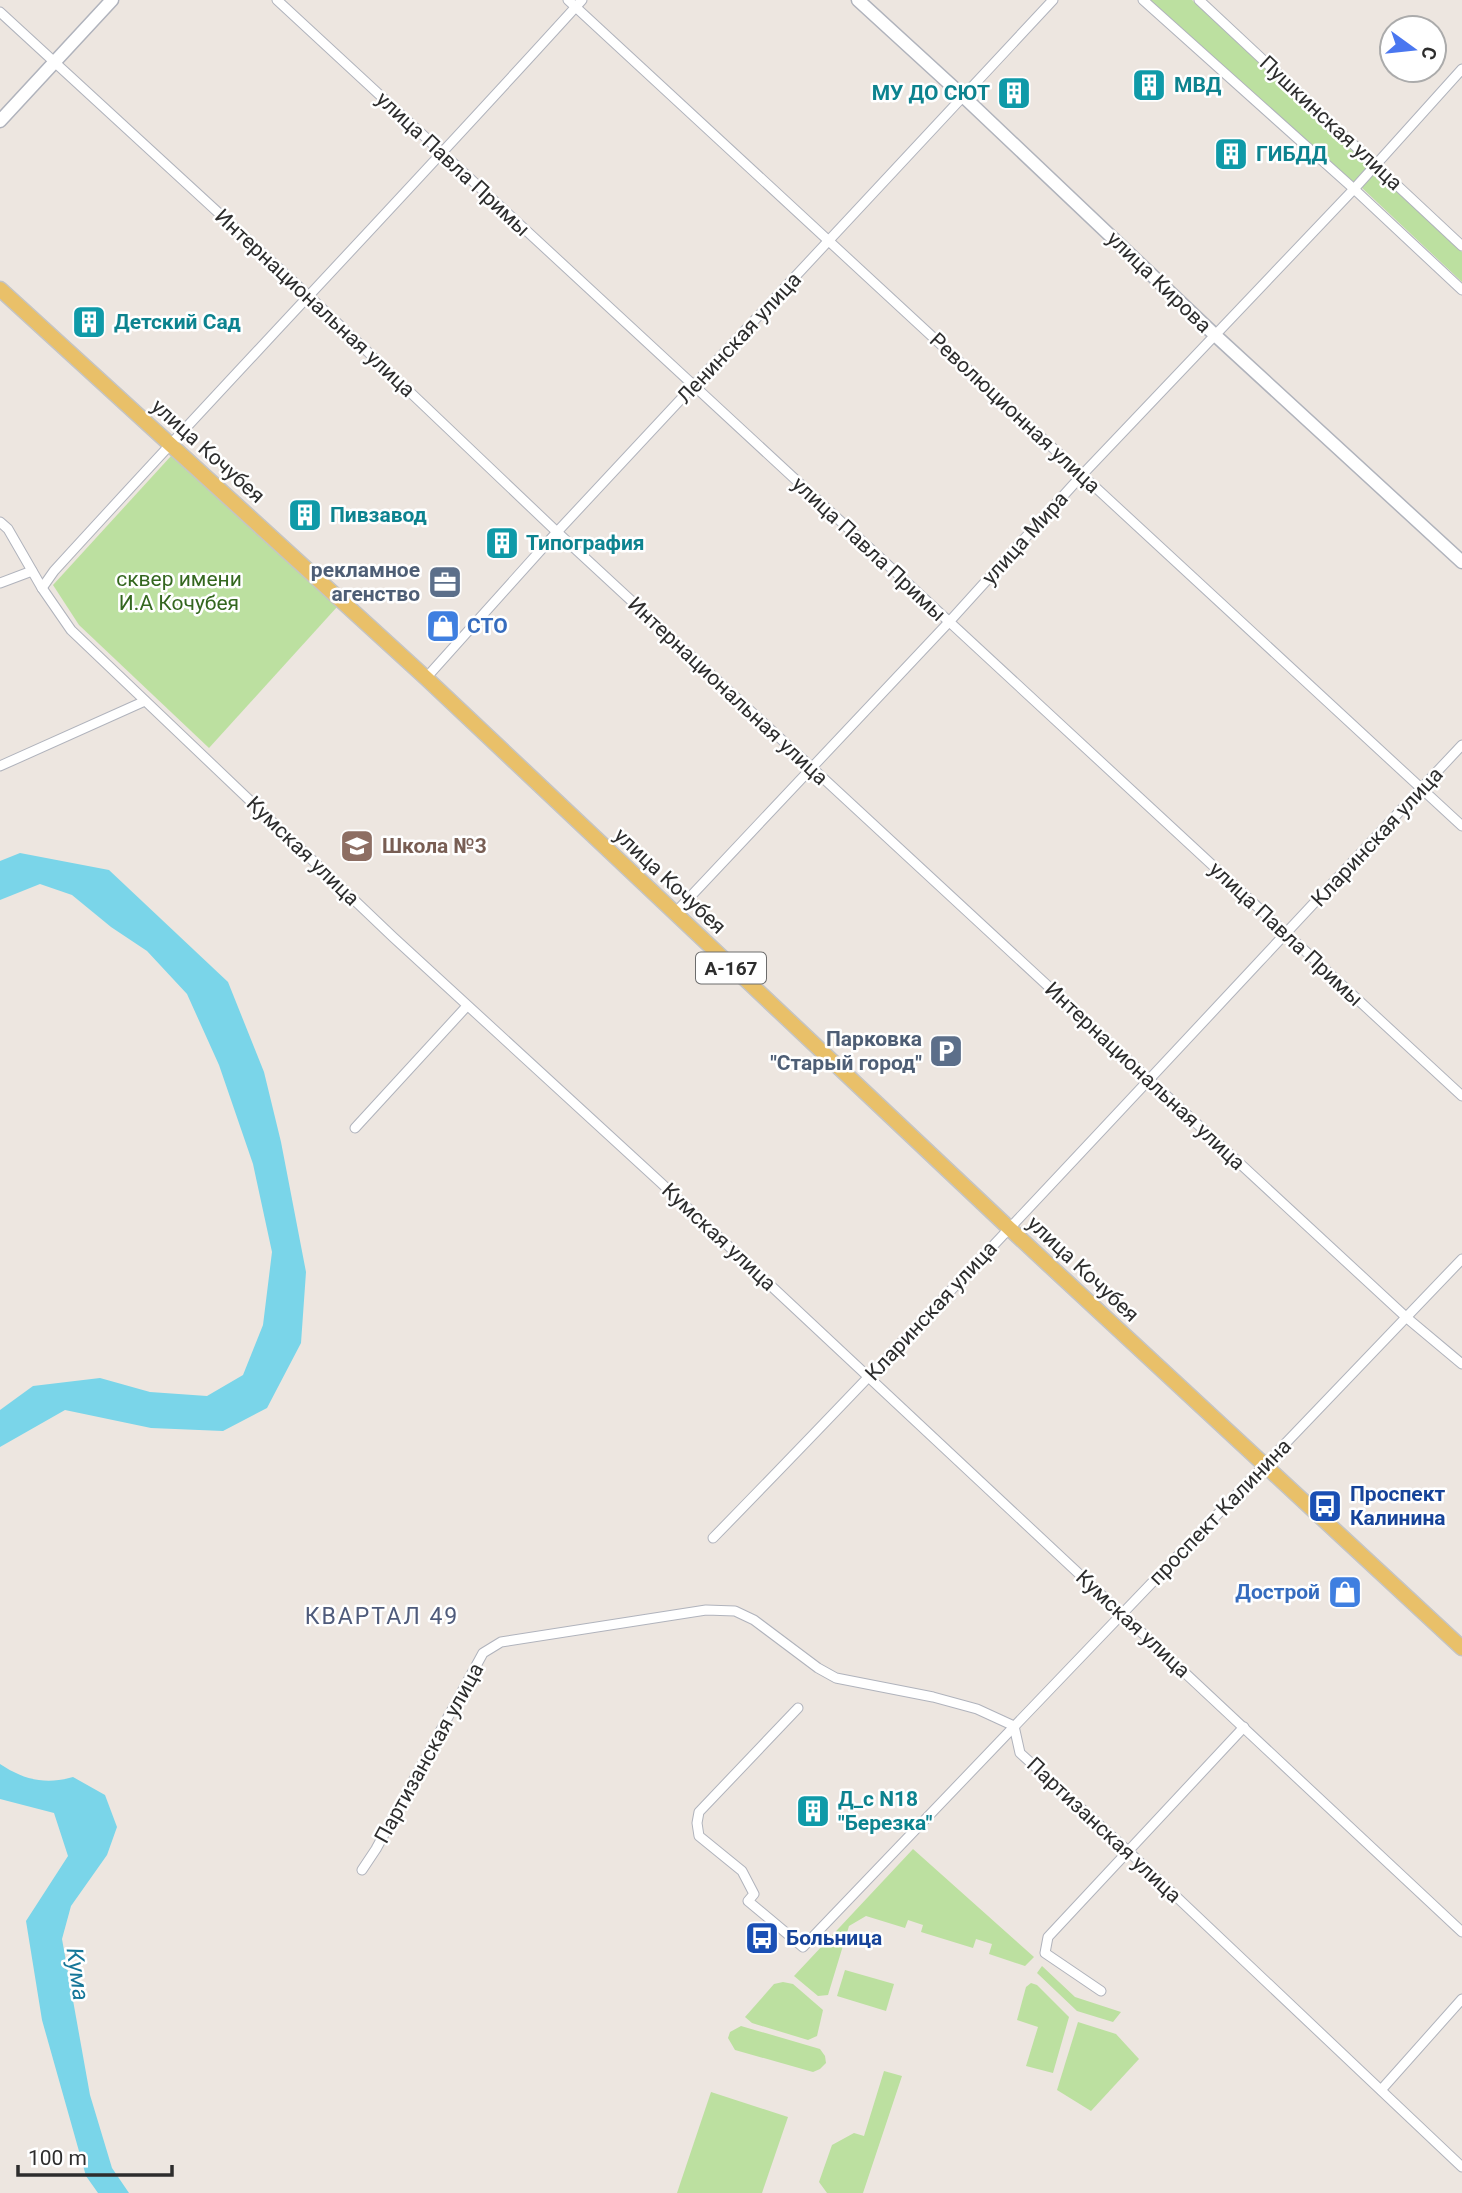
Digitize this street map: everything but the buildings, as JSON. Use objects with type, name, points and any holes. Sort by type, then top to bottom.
[{"type":"main road","name":"улица Кочубея","points":[[0,289],[426,678],[1009,1228],[1462,1648]]},
{"type":"street","points":[[0,121],[112,0]]},
{"type":"street","name":"улица Павла Примы","points":[[277,0],[1462,1097]]},
{"type":"street","name":"Революционная улица","points":[[568,0],[578,4],[1462,826]]},
{"type":"street","name":"улица Кирова","points":[[858,0],[1216,336],[1462,562]]},
{"type":"street","name":"Ленинская улица","points":[[426,678],[557,532],[1053,0]]},
{"type":"street","name":"Пушкинская улица","points":[[1143,0],[1462,290]]},
{"type":"street","name":"Пушкинская улица","points":[[1199,0],[1462,246]]},
{"type":"street","points":[[42,588],[54,570],[169,444],[578,4]]},
{"type":"street","name":"Интернациональная улица","points":[[0,12],[309,296],[812,769],[1407,1318],[1462,1364]]},
{"type":"street","name":"улица Мира","points":[[674,914],[949,622],[1082,475],[1354,189],[1462,69]]},
{"type":"street","name":"Кумская улица","points":[[0,522],[8,529],[42,588],[71,630],[467,1006],[870,1378],[1462,1932]]},
{"type":"street","points":[[0,583],[32,571]]},
{"type":"street","points":[[0,766],[145,701]]},
{"type":"street","name":"Кларинская улица","points":[[713,1538],[870,1378],[1462,745]]},
{"type":"street","points":[[355,1128],[467,1006]]},
{"type":"street","name":"проспект Калинина","points":[[798,1708],[699,1812],[697,1823],[699,1836],[742,1871],[754,1894],[748,1901],[779,1924],[803,1947],[1462,1259]]},
{"type":"street","name":"Партизанская улица","points":[[362,1870],[484,1653],[501,1642],[706,1609],[735,1611],[754,1620],[818,1668],[836,1678],[933,1697],[977,1709],[1014,1726],[1020,1752],[1128,1850],[1462,2167]]},
{"type":"street","points":[[1101,1991],[1045,1953],[1048,1937],[1244,1727]]},
{"type":"street","points":[[1381,2090],[1462,1999]]},
{"type":"green space","points":[[1150,0],[1192,0],[1371,165],[1353,185]]},
{"type":"green space","points":[[1376,172],[1462,252],[1462,282],[1361,187]]},
{"type":"green space","name":"сквер имени И.А Кочубея","points":[[171,456],[337,607],[209,748],[79,625],[53,585]]},
{"type":"green space","points":[[913,1849],[1034,1957],[1025,1966],[989,1954],[992,1944],[976,1939],[973,1948],[921,1932],[923,1925],[908,1920],[905,1928],[866,1916],[849,1926],[828,1995],[818,1996],[794,1976]]},
{"type":"green space","points":[[1042,1966],[1075,1997],[1121,2012],[1113,2022],[1077,2011],[1037,1973]]},
{"type":"green space","points":[[845,1970],[894,1984],[886,2011],[837,1996]]},
{"type":"green space","points":[[1031,1983],[1037,1985],[1069,2017],[1053,2073],[1026,2066],[1038,2027],[1017,2020],[1026,1987]]},
{"type":"green space","points":[[774,1984],[793,1984],[823,2010],[817,2036],[808,2040],[752,2023],[745,2017]]},
{"type":"green space","points":[[1078,2022],[1116,2034],[1139,2059],[1091,2111],[1057,2090]]},
{"type":"green space","points":[[741,2026],[820,2049],[826,2063],[813,2072],[735,2050],[728,2038],[730,2032]]},
{"type":"green space","points":[[884,2071],[902,2076],[863,2193],[827,2193],[819,2182],[832,2145],[854,2133],[864,2136]]},
{"type":"green space","points":[[711,2092],[788,2117],[762,2193],[677,2193]]},
{"type":"water","points":[[20,853],[109,870],[228,982],[264,1072],[281,1142],[306,1272],[301,1343],[267,1408],[223,1431],[151,1428],[65,1410],[0,1447],[0,1410],[33,1386],[100,1378],[150,1392],[207,1396],[243,1375],[263,1325],[272,1252],[253,1164],[219,1065],[187,994],[147,951],[111,927],[72,895],[40,884],[0,900],[0,861]]},
{"type":"water","points":[[0,1764],[35,1780],[54,1781],[73,1777],[105,1795],[117,1827],[107,1855],[71,1906],[62,1939],[90,2095],[112,2168],[129,2193],[98,2193],[86,2176],[42,2020],[26,1921],[68,1856],[54,1813],[0,1799]]},
{"type":"place","name":"МВД","points":[[1149,85]]},
{"type":"place","name":"МУ ДО СЮТ","points":[[1014,93]]},
{"type":"place","name":"ГИБДД","points":[[1231,154]]},
{"type":"place","name":"Детский Сад","points":[[89,322]]},
{"type":"place","name":"Пивзавод","points":[[305,515]]},
{"type":"place","name":"Типография","points":[[502,543]]},
{"type":"place","name":"рекламное агенство","points":[[445,582]]},
{"type":"place","name":"СТО","points":[[443,626]]},
{"type":"place","name":"Школа №3","points":[[357,846]]},
{"type":"place","name":"Парковка \"Старый город\"","points":[[946,1051]]},
{"type":"place","name":"Проспект Калинина","points":[[1325,1506]]},
{"type":"place","name":"Дострой","points":[[1345,1592]]},
{"type":"place","name":"Д_с N18 \"Березка\"","points":[[813,1811]]},
{"type":"place","name":"Больница","points":[[762,1938]]},
{"type":"district","name":"КВАРТАЛ 49","points":[[382,1616]]},
{"type":"water label","name":"Кума","points":[[78,1974]]}]
